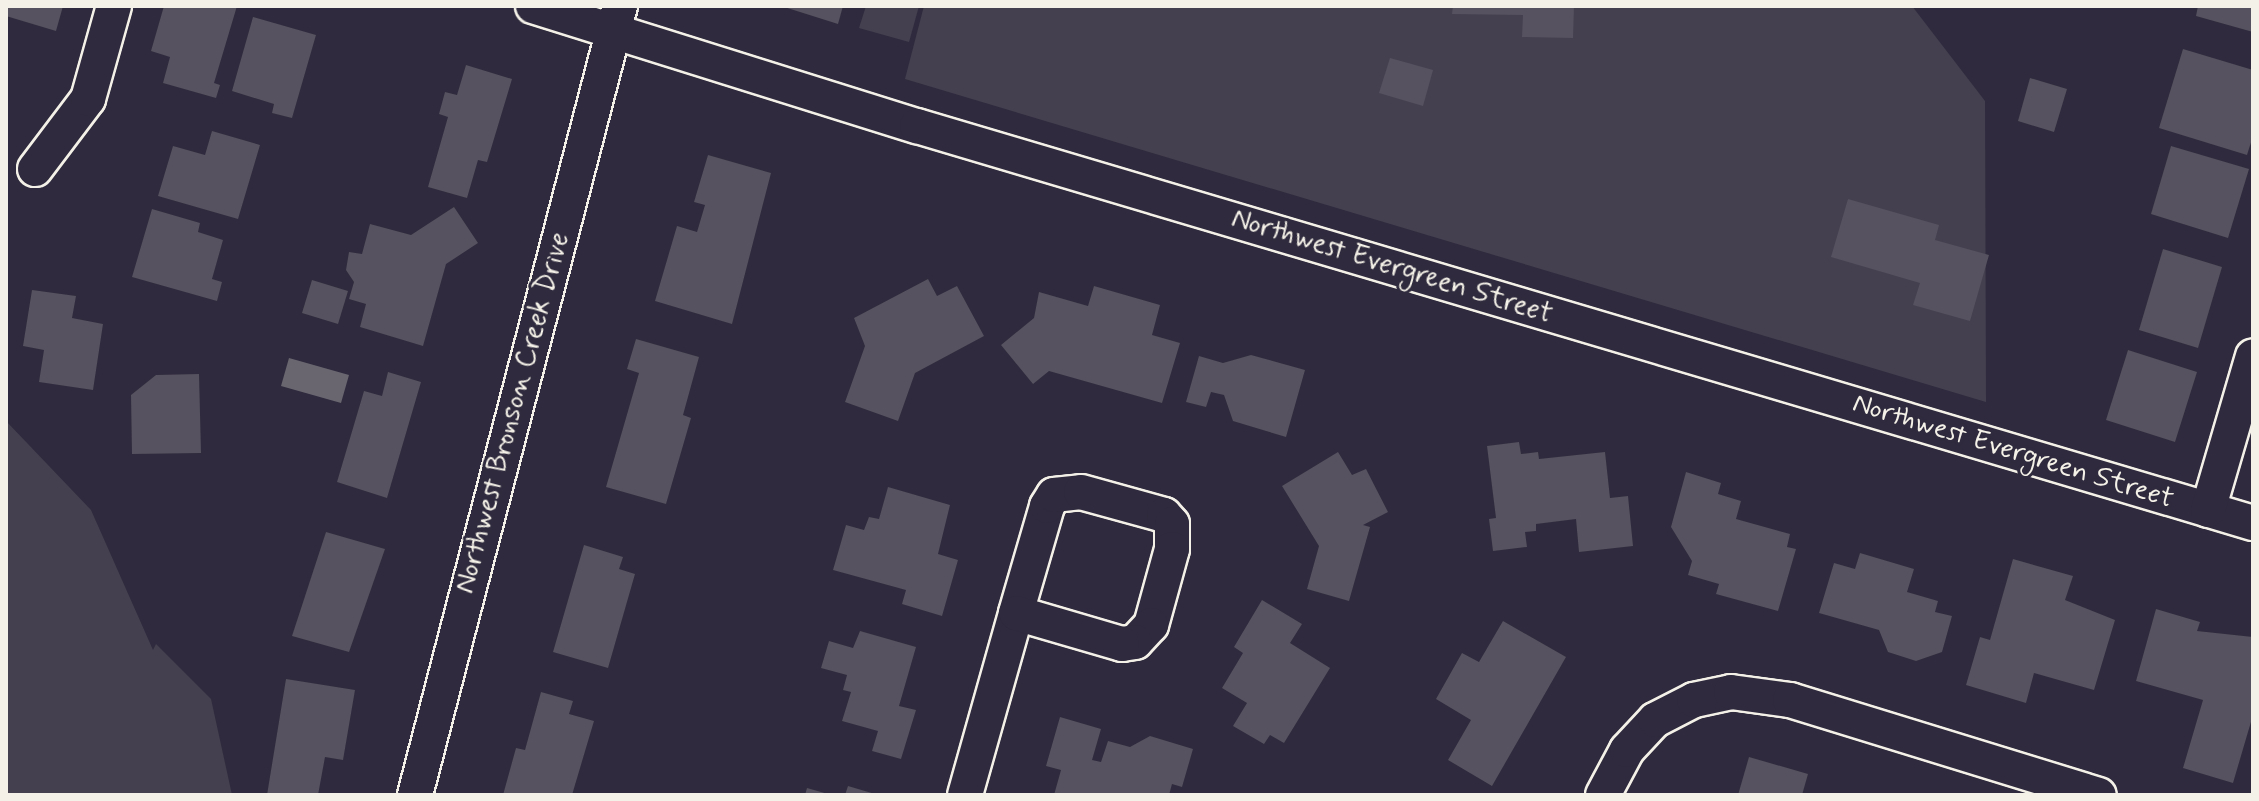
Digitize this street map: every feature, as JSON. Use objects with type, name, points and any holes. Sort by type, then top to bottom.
[{"type":"street","points":[[35,169],[88,99],[114,6]]},
{"type":"street","name":"Northwest Evergreen Street","points":[[533,6],[617,18],[917,126],[2253,523]]},
{"type":"street","name":"Northwest Bronson Creek Drive","points":[[415,795],[617,18]]},
{"type":"street","points":[[2208,510],[2253,356]]},
{"type":"street","points":[[965,795],[1016,613],[1054,495],[1081,492],[1164,515],[1172,524],[1172,549],[1151,625],[1135,642],[1122,644],[1016,613]]},
{"type":"street","points":[[1603,795],[1627,750],[1655,720],[1694,700],[1731,692],[1790,700],[2018,783],[2099,795]]},
{"type":"shaded area","points":[[866,6],[919,6],[909,42],[859,28]]},
{"type":"shaded area","points":[[924,6],[1912,6],[1985,101],[1986,402],[905,79]]},
{"type":"shaded area","points":[[289,358],[349,375],[341,403],[281,386]]},
{"type":"shaded area","points":[[6,421],[91,510],[153,650],[156,644],[211,699],[232,795],[6,795]]},
{"type":"building","points":[[6,6],[63,6],[56,31],[6,16]]},
{"type":"building","points":[[164,6],[237,6],[214,83],[220,85],[216,98],[163,83],[170,57],[151,51]]},
{"type":"building","points":[[781,6],[843,6],[838,24]]},
{"type":"building","points":[[1453,6],[1574,6],[1573,38],[1522,37],[1523,15],[1452,14]]},
{"type":"building","points":[[2198,6],[2253,6],[2253,32],[2196,16]]},
{"type":"building","points":[[253,17],[316,35],[292,118],[272,113],[274,104],[232,91]]},
{"type":"building","points":[[2183,49],[2253,70],[2253,136],[2247,155],[2159,128]]},
{"type":"building","points":[[1390,58],[1433,70],[1423,106],[1379,93]]},
{"type":"building","points":[[466,65],[512,79],[487,162],[478,160],[467,198],[428,187],[448,117],[439,114],[445,92],[457,95]]},
{"type":"building","points":[[2030,78],[2067,89],[2054,132],[2018,121]]},
{"type":"building","points":[[212,131],[260,145],[238,219],[158,196],[173,146],[205,155]]},
{"type":"building","points":[[2171,146],[2249,169],[2228,238],[2151,214]]},
{"type":"building","points":[[708,155],[771,173],[732,324],[655,301],[677,226],[697,232],[705,205],[694,202]]},
{"type":"building","points":[[1848,199],[1939,225],[1935,240],[1989,255],[1970,321],[1913,305],[1920,283],[1831,257]]},
{"type":"building","points":[[454,207],[478,243],[446,264],[423,346],[360,327],[366,304],[349,299],[354,282],[346,270],[349,252],[362,254],[370,224],[411,235]]},
{"type":"building","points":[[152,209],[200,223],[198,232],[223,240],[212,279],[222,282],[217,301],[132,277]]},
{"type":"building","points":[[2163,249],[2222,267],[2198,348],[2139,330]]},
{"type":"building","points":[[928,279],[937,296],[957,286],[984,336],[915,373],[898,421],[845,402],[865,346],[854,318]]},
{"type":"building","points":[[312,280],[348,291],[338,324],[302,313]]},
{"type":"building","points":[[1094,286],[1160,305],[1152,335],[1180,343],[1162,403],[1049,371],[1033,384],[1001,345],[1034,318],[1039,292],[1088,306]]},
{"type":"building","points":[[32,290],[76,296],[72,318],[103,324],[93,390],[39,382],[44,350],[23,346]]},
{"type":"building","points":[[636,339],[699,357],[683,415],[691,418],[666,504],[606,487],[639,373],[627,369]]},
{"type":"building","points":[[2128,350],[2197,372],[2175,442],[2106,420]]},
{"type":"building","points":[[1251,355],[1305,370],[1286,437],[1233,421],[1224,395],[1211,392],[1206,407],[1186,402],[1199,356],[1223,363]]},
{"type":"building","points":[[388,372],[421,382],[387,498],[337,482],[364,391],[382,396]]},
{"type":"building","points":[[199,374],[201,453],[132,454],[131,395],[156,375]]},
{"type":"building","points":[[1519,442],[1521,454],[1538,452],[1539,459],[1605,452],[1610,498],[1628,496],[1633,546],[1579,552],[1576,519],[1536,524],[1536,531],[1525,532],[1527,547],[1493,551],[1489,519],[1496,518],[1487,446]]},
{"type":"building","points":[[1338,452],[1352,475],[1366,469],[1388,512],[1363,525],[1370,527],[1349,601],[1307,589],[1319,546],[1282,486]]},
{"type":"building","points":[[1686,472],[1721,483],[1718,494],[1741,501],[1736,519],[1790,534],[1787,547],[1796,549],[1778,611],[1716,594],[1719,584],[1688,575],[1692,561],[1671,527]]},
{"type":"building","points":[[888,487],[950,505],[938,554],[958,560],[942,616],[902,604],[906,590],[833,570],[846,525],[864,530],[869,517],[879,519]]},
{"type":"building","points":[[326,532],[385,549],[349,652],[292,636]]},
{"type":"building","points":[[584,545],[623,557],[619,569],[635,574],[608,668],[553,652]]},
{"type":"building","points":[[1860,553],[1914,569],[1907,592],[1938,601],[1935,612],[1952,616],[1942,652],[1916,661],[1888,652],[1879,630],[1819,613],[1834,563],[1855,569]]},
{"type":"building","points":[[2013,559],[2073,576],[2065,600],[2115,620],[2094,690],[2034,673],[2026,703],[1966,685],[1980,637],[1990,640]]},
{"type":"building","points":[[1262,600],[1302,624],[1290,643],[1330,668],[1284,743],[1270,735],[1264,744],[1233,726],[1247,703],[1222,688],[1243,653],[1234,647]]},
{"type":"building","points":[[2156,609],[2200,622],[2197,631],[2253,637],[2253,715],[2233,783],[2183,768],[2203,700],[2136,681]]},
{"type":"building","points":[[1503,621],[1566,657],[1492,786],[1448,760],[1471,720],[1436,699],[1462,653],[1479,662]]},
{"type":"building","points":[[860,631],[916,647],[899,706],[916,710],[901,759],[872,751],[878,731],[842,721],[851,692],[843,690],[847,675],[821,668],[829,641],[853,648]]},
{"type":"building","points":[[286,679],[355,690],[343,760],[325,757],[318,795],[267,795]]},
{"type":"building","points":[[541,692],[573,701],[569,714],[594,721],[572,795],[503,795],[516,748],[525,750]]},
{"type":"building","points":[[1060,717],[1101,729],[1092,760],[1101,762],[1108,741],[1130,747],[1150,736],[1193,749],[1182,787],[1172,784],[1169,795],[1054,795],[1061,770],[1046,766]]},
{"type":"building","points":[[1749,757],[1808,774],[1802,795],[1738,795]]},
{"type":"building","points":[[848,786],[875,794],[875,795],[845,795]]},
{"type":"building","points":[[807,788],[828,794],[828,795],[805,795]]}]
